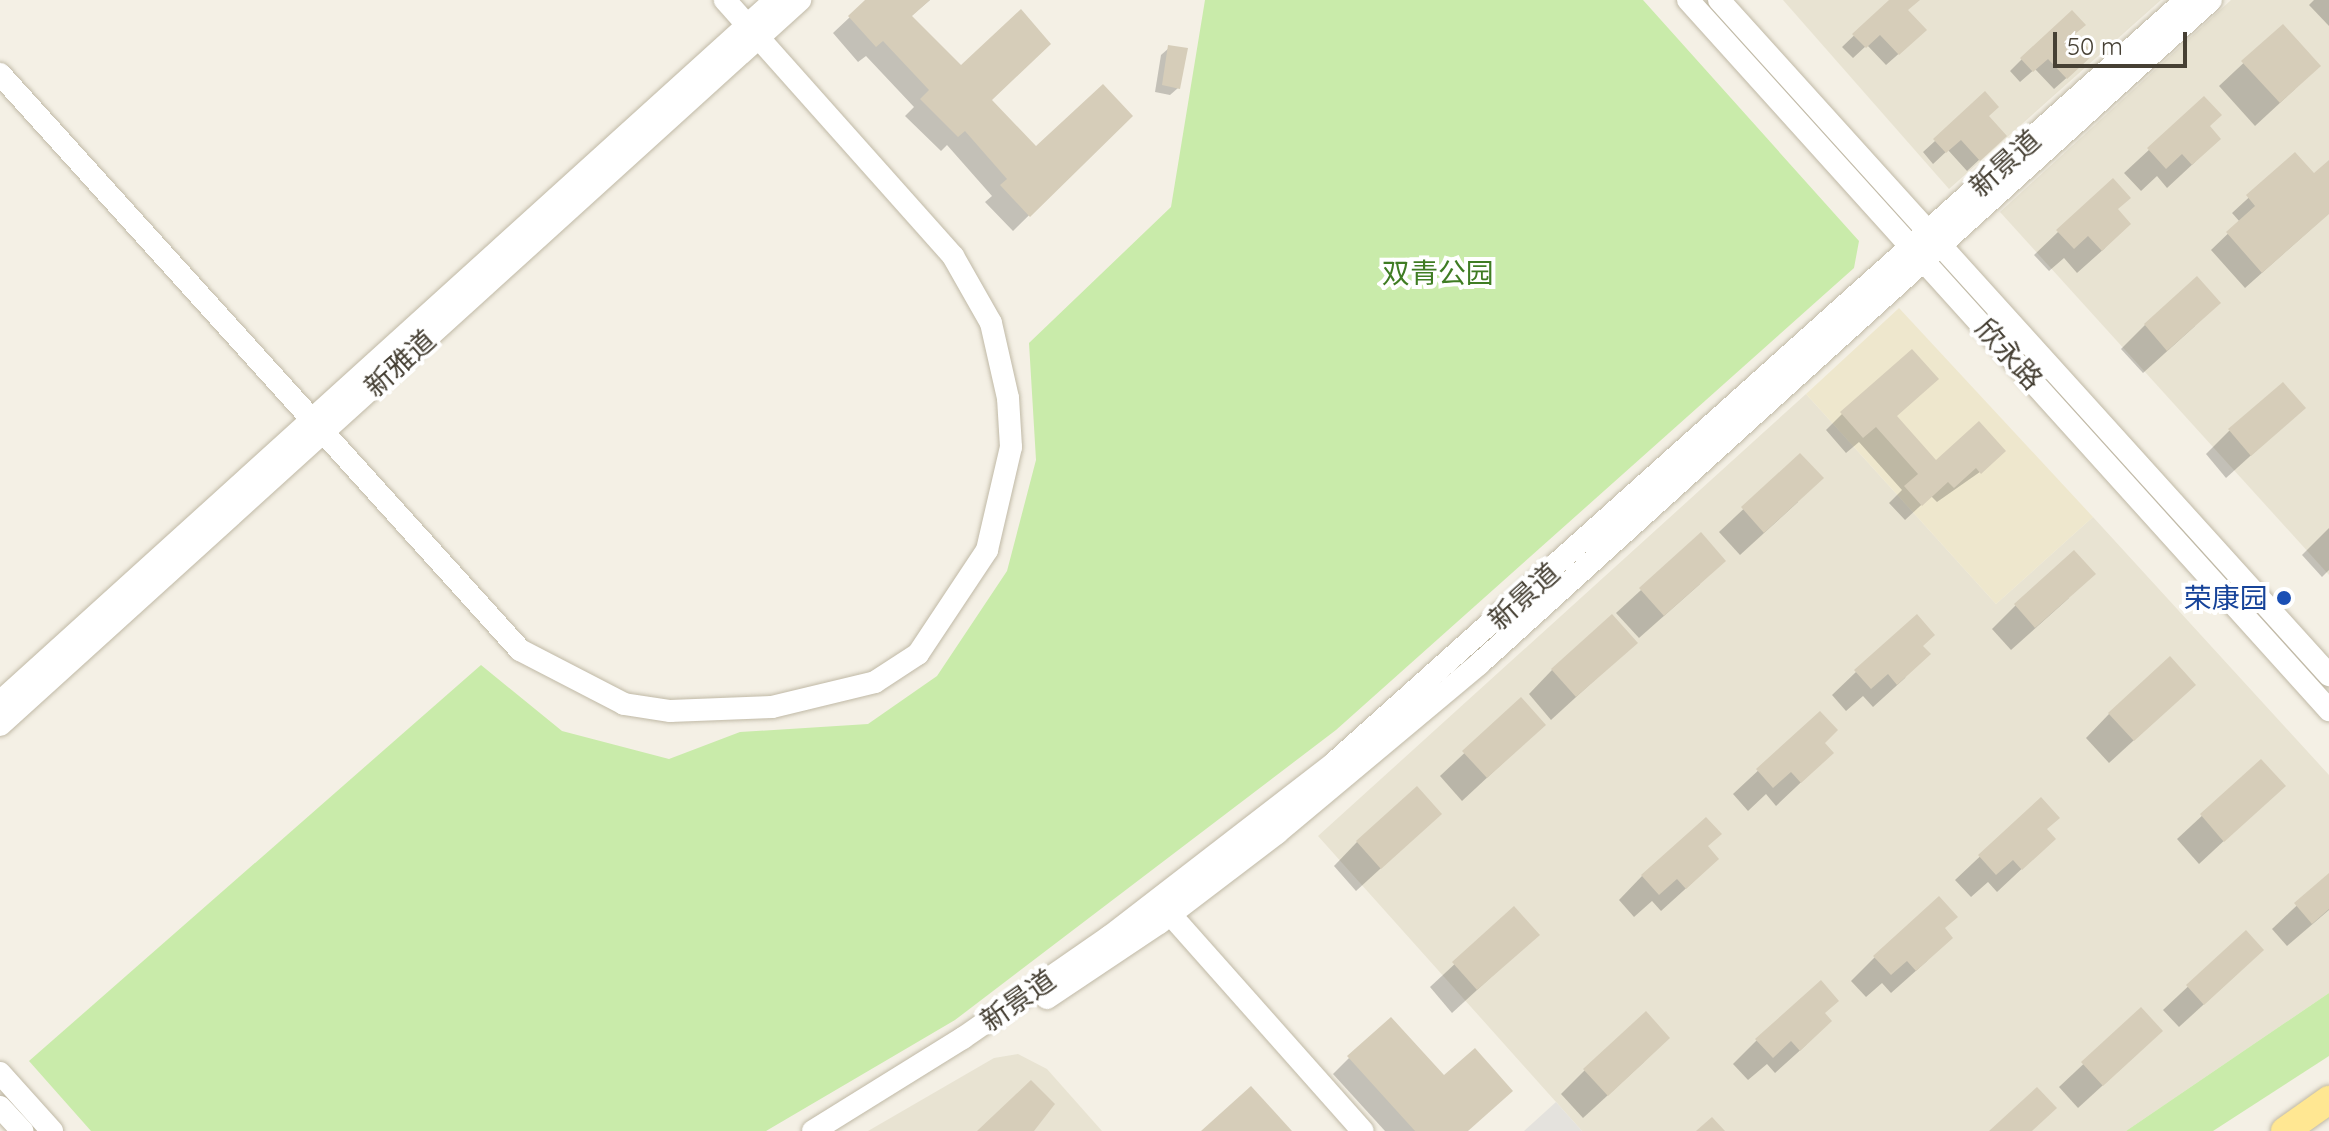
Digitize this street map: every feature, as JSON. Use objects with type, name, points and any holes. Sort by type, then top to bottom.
[{"type":"main road","points":[[2285,1131],[2329,1100]]},
{"type":"street","points":[[0,74],[320,424],[520,650],[624,704],[670,711],[772,707],[875,682],[918,654],[987,550],[1002,500],[1011,447],[1000,353],[977,295],[944,245],[725,0]]},
{"type":"street","name":"新雅道","points":[[753,31],[775,0]]},
{"type":"street","name":"新雅道","points":[[0,725],[320,424],[753,31],[800,0]]},
{"type":"street","name":"欣永路","points":[[1688,0],[1925,246],[2329,675]]},
{"type":"street","name":"欣永路","points":[[1719,0],[1925,246],[2329,710]]},
{"type":"street","name":"新景道","points":[[841,1131],[1159,912],[1479,664],[2186,0]]},
{"type":"street","name":"新景道","points":[[1925,246],[2211,0]]},
{"type":"street","name":"新雅道","points":[[0,702],[320,424]]},
{"type":"street","points":[[1159,912],[1345,1131]]},
{"type":"street","points":[[1159,912],[1363,1131]]},
{"type":"street","name":"新景道","points":[[813,1131],[1159,912]]},
{"type":"street","points":[[0,1073],[52,1131]]},
{"type":"street","points":[[0,1107],[22,1131]]},
{"type":"shaded area","points":[[1783,0],[2161,0],[1949,189]]},
{"type":"shaded area","points":[[2231,0],[2329,0],[2329,575],[2000,212]]},
{"type":"shaded area","points":[[1899,308],[2093,517],[1996,604],[1806,394]]},
{"type":"shaded area","name":"荣康园","points":[[1806,394],[1996,604],[2093,517],[2329,775],[2329,993],[2126,1131],[1582,1131],[1318,836]]},
{"type":"shaded area","points":[[1018,1054],[1047,1069],[1102,1131],[868,1131],[994,1058]]},
{"type":"shaded area","points":[[1556,1102],[1582,1131],[1524,1131]]},
{"type":"green space","name":"双青公园","points":[[1205,0],[1643,0],[1859,241],[1854,268],[1336,730],[955,1020],[766,1131],[91,1131],[29,1061],[481,665],[562,731],[669,759],[740,732],[868,724],[937,676],[1007,571],[1036,460],[1029,343],[1171,207]]},
{"type":"green space","points":[[2329,993],[2329,1056],[2213,1131],[2126,1131]]},
{"type":"building","points":[[865,0],[930,0],[912,16],[961,65],[1021,9],[1051,44],[992,100],[1036,146],[1103,84],[1133,116],[1030,217],[1000,185],[1007,179],[965,131],[958,137],[920,99],[929,90],[883,41],[876,47],[848,16]]},
{"type":"building","points":[[1889,0],[1920,0],[1908,10],[1927,30],[1899,55],[1880,35],[1866,48],[1852,34]]},
{"type":"building","points":[[2072,10],[2086,25],[2075,34],[2094,54],[2067,79],[2048,59],[2033,72],[2020,58]]},
{"type":"building","points":[[2283,24],[2321,66],[2280,103],[2241,61]]},
{"type":"building","points":[[1168,45],[1188,48],[1180,89],[1162,85]]},
{"type":"building","points":[[1985,91],[1999,107],[1989,116],[2007,136],[1980,161],[1961,140],[1946,153],[1933,139]]},
{"type":"building","points":[[2204,96],[2222,115],[2210,126],[2221,139],[2192,165],[2182,154],[2166,169],[2147,148]]},
{"type":"building","points":[[2295,152],[2314,173],[2329,160],[2329,214],[2262,273],[2226,232],[2255,206],[2246,195]]},
{"type":"building","points":[[2113,178],[2131,198],[2118,209],[2131,224],[2102,251],[2088,236],[2074,249],[2056,230]]},
{"type":"building","points":[[2197,276],[2221,303],[2167,351],[2144,324]]},
{"type":"building","points":[[1912,349],[1939,379],[1897,416],[1936,460],[1979,421],[2006,451],[1981,474],[1976,468],[1954,488],[1948,482],[1922,506],[1904,486],[1918,474],[1876,427],[1863,438],[1840,412]]},
{"type":"building","points":[[2283,382],[2306,408],[2251,456],[2228,429]]},
{"type":"building","points":[[1800,453],[1824,478],[1764,533],[1741,507]]},
{"type":"building","points":[[1701,532],[1726,561],[1664,616],[1639,588]]},
{"type":"building","points":[[2074,550],[2096,574],[2035,628],[2014,604]]},
{"type":"building","points":[[1612,614],[1638,643],[1576,697],[1551,669]]},
{"type":"building","points":[[1917,614],[1935,635],[1923,646],[1931,654],[1897,685],[1888,674],[1871,689],[1854,670]]},
{"type":"building","points":[[2170,656],[2196,685],[2134,741],[2108,713]]},
{"type":"building","points":[[1521,697],[1546,725],[1487,778],[1462,751]]},
{"type":"building","points":[[1820,711],[1838,730],[1825,743],[1834,753],[1801,783],[1791,772],[1773,788],[1756,769]]},
{"type":"building","points":[[2261,759],[2286,786],[2224,842],[2200,814]]},
{"type":"building","points":[[1417,786],[1442,814],[1381,869],[1356,841]]},
{"type":"building","points":[[2041,797],[2060,818],[2047,829],[2056,839],[2022,870],[2013,860],[1996,875],[1978,855]]},
{"type":"building","points":[[1706,817],[1722,834],[1708,846],[1719,859],[1686,889],[1677,879],[1659,895],[1641,875]]},
{"type":"building","points":[[2329,873],[2329,909],[2312,924],[2294,903]]},
{"type":"building","points":[[1939,896],[1958,917],[1945,928],[1953,938],[1916,971],[1907,961],[1891,975],[1873,956]]},
{"type":"building","points":[[1514,906],[1540,935],[1477,990],[1452,962]]},
{"type":"building","points":[[2246,930],[2264,950],[2204,1005],[2186,985]]},
{"type":"building","points":[[1821,980],[1839,1001],[1825,1013],[1832,1021],[1800,1051],[1791,1041],[1773,1058],[1755,1039]]},
{"type":"building","points":[[2141,1007],[2163,1031],[2103,1086],[2081,1062]]},
{"type":"building","points":[[1646,1011],[1670,1038],[1608,1096],[1583,1069]]},
{"type":"building","points":[[1391,1017],[1444,1075],[1475,1048],[1513,1091],[1468,1131],[1415,1131],[1347,1056]]},
{"type":"building","points":[[1031,1080],[1055,1104],[1034,1131],[977,1131]]},
{"type":"building","points":[[1251,1086],[1292,1131],[1201,1131]]},
{"type":"building","points":[[2037,1087],[2057,1108],[2032,1131],[1989,1131]]},
{"type":"building","points":[[1712,1117],[1725,1131],[1696,1131]]},
{"type":"place","name":"荣康园","points":[[2284,598]]}]
